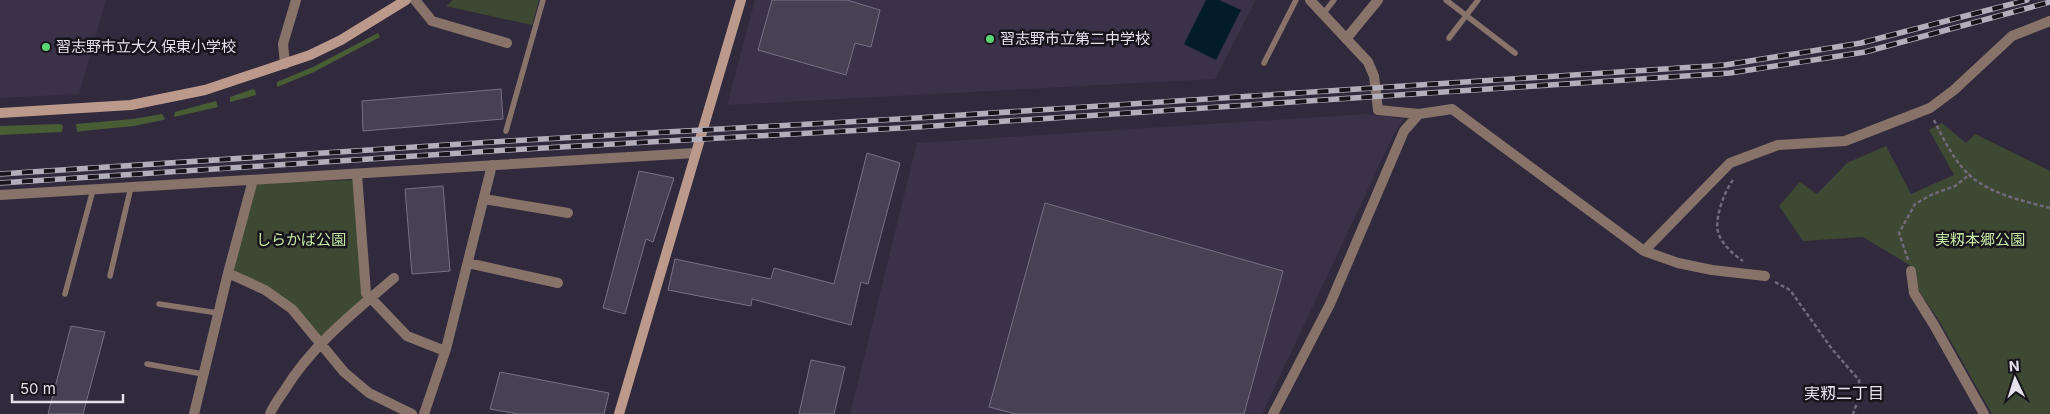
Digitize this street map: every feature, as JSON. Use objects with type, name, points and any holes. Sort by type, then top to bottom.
[{"type":"street","points":[[285,64],[283,44],[296,0]]},
{"type":"street","points":[[0,113],[131,105],[205,90],[285,64],[341,40],[406,0]]},
{"type":"street","points":[[415,0],[432,21],[508,43]]},
{"type":"street","points":[[619,414],[740,0]]},
{"type":"street","points":[[1310,0],[1368,62],[1374,76],[1378,110],[1419,114],[1452,110],[1644,251],[1678,263],[1712,270],[1765,276]]},
{"type":"street","points":[[1346,39],[1378,0]]},
{"type":"street","points":[[1644,251],[1730,163],[1778,144],[1846,141],[1930,108],[1954,90],[2012,36],[2050,21]]},
{"type":"street","points":[[1273,414],[1330,304],[1404,131],[1419,114]]},
{"type":"street","points":[[0,196],[695,153]]},
{"type":"street","points":[[424,414],[445,351],[492,165]]},
{"type":"street","points":[[357,174],[366,293],[407,336],[445,351]]},
{"type":"street","points":[[194,414],[228,273],[253,180]]},
{"type":"street","points":[[484,199],[568,213]]},
{"type":"street","points":[[468,263],[558,283]]},
{"type":"street","points":[[1912,271],[1914,293],[1984,414]]},
{"type":"street","points":[[228,273],[265,290],[292,310],[344,372],[369,394],[412,414]]},
{"type":"street","points":[[270,414],[288,383],[321,344],[394,278]]},
{"type":"lane","points":[[506,131],[543,0]]},
{"type":"lane","points":[[1264,63],[1296,0]]},
{"type":"lane","points":[[1323,14],[1334,0]]},
{"type":"lane","points":[[1446,0],[1515,53]]},
{"type":"lane","points":[[1449,38],[1478,0]]},
{"type":"lane","points":[[110,276],[131,188]]},
{"type":"lane","points":[[65,294],[93,190]]},
{"type":"lane","points":[[159,304],[218,314]]},
{"type":"lane","points":[[148,364],[203,374]]},
{"type":"path","points":[[1930,108],[1945,142],[1962,167],[1979,183],[2003,194],[2050,208]]},
{"type":"path","points":[[1912,271],[1899,233],[1916,204],[1933,194],[1955,186],[1970,174]]},
{"type":"path","points":[[1736,175],[1727,187],[1719,208],[1718,235],[1733,254],[1765,276],[1790,290],[1832,349],[1859,380],[1860,394],[1853,414]]},
{"type":"shaded area","name":"習志野市立大久保東小学校","points":[[0,0],[106,0],[79,94],[0,98]]},
{"type":"shaded area","name":"習志野市立第二中学校","points":[[755,0],[1256,0],[1215,79],[727,105]]},
{"type":"shaded area","points":[[1367,114],[1405,119],[1394,134],[1262,414],[850,414],[917,143]]},
{"type":"green space","points":[[453,0],[539,0],[532,25],[446,6]]},
{"type":"green space","points":[[378,33],[380,37],[314,72],[277,87],[277,82],[313,67]]},
{"type":"green space","points":[[253,89],[256,95],[230,102],[230,97]]},
{"type":"green space","points":[[216,101],[218,107],[174,117],[175,112]]},
{"type":"green space","points":[[162,114],[165,119],[163,120],[134,126],[77,132],[76,124],[133,119]]},
{"type":"green space","name":"実籾本郷公園","points":[[1942,123],[1966,143],[1975,134],[2050,171],[2050,414],[1992,414],[1940,322],[1919,291],[1916,269],[1863,237],[1803,241],[1779,206],[1800,182],[1817,194],[1847,163],[1886,146],[1911,194],[1954,175],[1929,130]]},
{"type":"green space","points":[[61,124],[63,126],[62,132],[0,135],[0,126]]},
{"type":"green space","name":"しらかば公園","points":[[355,180],[366,298],[321,340],[271,290],[231,273],[257,183]]},
{"type":"water","points":[[1206,0],[1219,0],[1241,10],[1216,60],[1184,44]]},
{"type":"building","points":[[772,0],[847,0],[880,10],[871,47],[855,43],[846,75],[758,50]]},
{"type":"building","points":[[501,89],[503,119],[363,131],[362,101]]},
{"type":"building","points":[[867,153],[900,163],[868,284],[861,282],[851,325],[752,299],[751,306],[668,290],[675,259],[771,279],[774,268],[834,284]]},
{"type":"building","points":[[639,171],[674,178],[653,242],[646,239],[625,314],[603,308]]},
{"type":"building","points":[[443,186],[450,271],[412,274],[405,189]]},
{"type":"building","points":[[1045,203],[1283,271],[1244,414],[1016,414],[989,407]]},
{"type":"building","points":[[71,326],[105,332],[83,414],[48,414]]},
{"type":"building","points":[[811,360],[845,367],[834,414],[799,414]]},
{"type":"building","points":[[500,372],[609,393],[604,414],[518,414],[490,409]]},
{"type":"railway","points":[[0,174],[508,141],[917,118],[1725,65],[1861,43],[2027,0]]},
{"type":"railway","points":[[0,183],[507,150],[918,127],[1730,73],[1865,52],[2050,2]]},
{"type":"place","name":"習志野市立第二中学校","points":[[990,39]]},
{"type":"place","name":"習志野市立大久保東小学校","points":[[46,47]]},
{"type":"district","name":"実籾二丁目","points":[[1844,393]]}]
